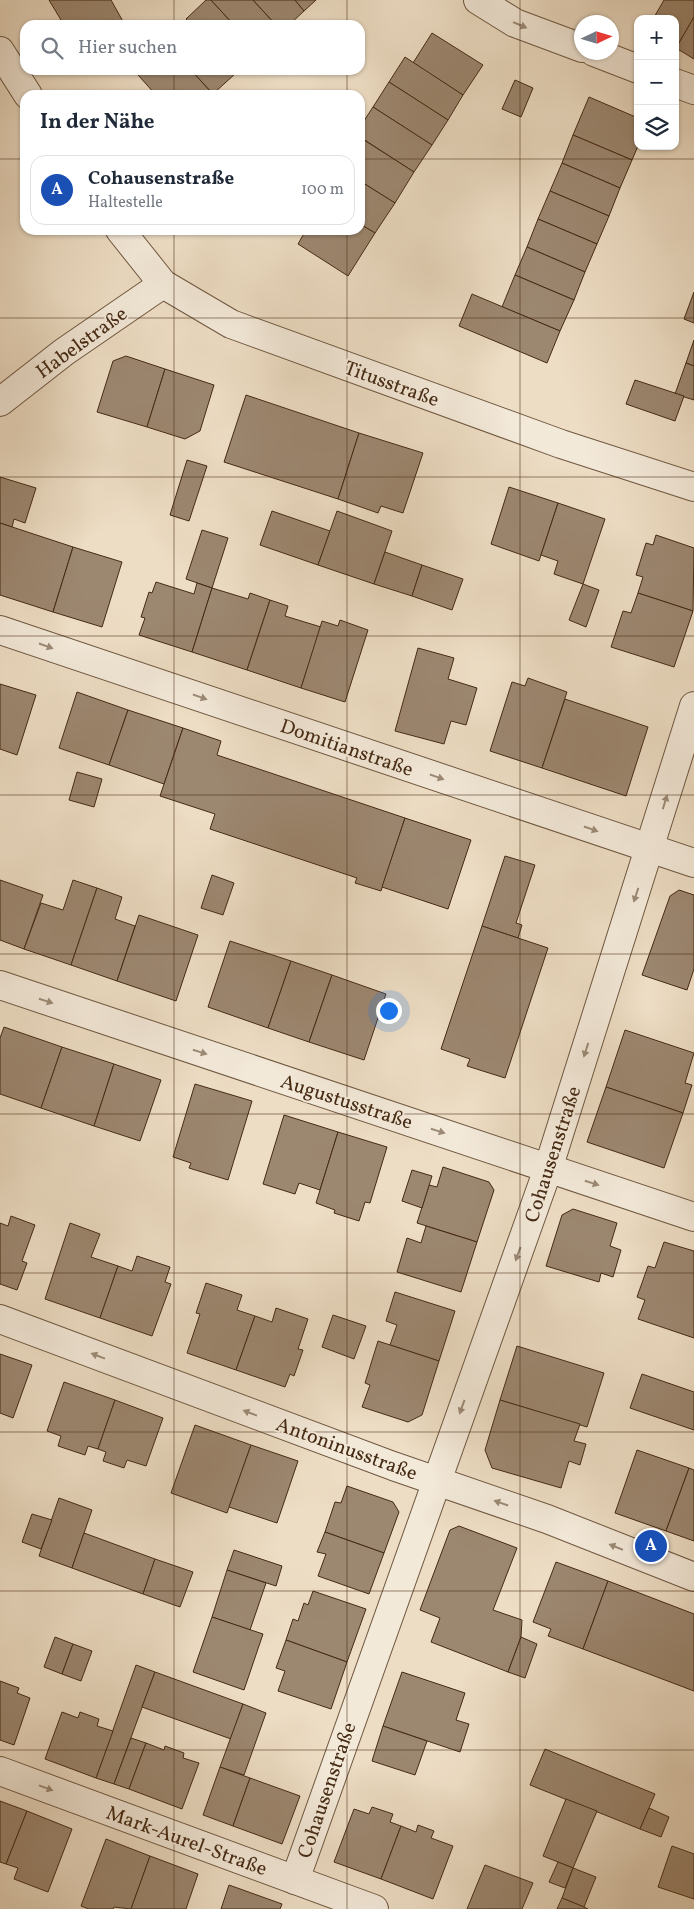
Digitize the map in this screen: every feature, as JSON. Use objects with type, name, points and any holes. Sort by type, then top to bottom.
[{"type":"street","points":[[478,0],[515,23],[574,45]]},
{"type":"street","points":[[0,51],[25,90]]},
{"type":"street","points":[[615,60],[634,67]]},
{"type":"street","points":[[679,84],[694,90]]},
{"type":"street","name":"Titusstraße","points":[[124,235],[163,284],[231,324],[561,444],[694,487]]},
{"type":"street","name":"Habelstraße","points":[[0,402],[64,352],[163,284]]},
{"type":"street","name":"Domitianstraße","points":[[0,630],[694,863]]},
{"type":"street","name":"Cohausenstraße","points":[[295,1880],[435,1480],[548,1168],[694,706]]},
{"type":"street","name":"Augustusstraße","points":[[0,985],[694,1217]]},
{"type":"street","name":"Antoninusstraße","points":[[0,1319],[435,1480],[547,1519],[694,1577]]},
{"type":"street","name":"Mark-Aurel-Straße","points":[[0,1771],[374,1909]]},
{"type":"building","points":[[49,0],[111,0],[122,20],[61,20]]},
{"type":"building","points":[[206,0],[211,0],[229,20],[187,20]]},
{"type":"building","points":[[211,0],[253,0],[271,20],[229,20]]},
{"type":"building","points":[[253,0],[295,0],[304,11],[294,20],[271,20]]},
{"type":"building","points":[[295,0],[316,0],[304,11]]},
{"type":"building","points":[[664,0],[694,0],[694,17],[679,43],[679,15],[655,15]]},
{"type":"building","points":[[694,17],[694,59],[679,50],[679,43]]},
{"type":"building","points":[[432,33],[483,65],[463,95],[413,63]]},
{"type":"building","points":[[405,57],[463,95],[448,120],[389,82]]},
{"type":"building","points":[[138,75],[196,75],[209,90],[152,90]]},
{"type":"building","points":[[196,75],[234,75],[217,90],[209,90]]},
{"type":"building","points":[[515,80],[533,88],[521,117],[502,109]]},
{"type":"building","points":[[389,82],[448,120],[432,145],[373,107]]},
{"type":"building","points":[[589,97],[634,116],[634,150],[636,150],[632,160],[573,135]]},
{"type":"building","points":[[373,107],[432,145],[414,172],[365,140],[365,119]]},
{"type":"building","points":[[573,135],[632,160],[620,188],[562,163]]},
{"type":"building","points":[[365,141],[414,172],[395,203],[365,184]]},
{"type":"building","points":[[562,163],[620,188],[609,216],[550,191]]},
{"type":"building","points":[[365,184],[395,203],[375,233],[365,227]]},
{"type":"building","points":[[550,191],[609,216],[597,244],[538,219]]},
{"type":"building","points":[[538,219],[597,244],[585,272],[527,247]]},
{"type":"building","points":[[365,227],[375,233],[348,276],[298,244],[303,235],[365,235]]},
{"type":"building","points":[[527,247],[585,272],[574,300],[515,275]]},
{"type":"building","points":[[515,275],[574,300],[560,331],[502,307]]},
{"type":"building","points":[[694,292],[694,323],[684,319]]},
{"type":"building","points":[[472,294],[560,331],[547,363],[459,326]]},
{"type":"building","points":[[694,340],[694,366],[686,363]]},
{"type":"building","points":[[126,356],[165,369],[147,427],[97,412],[113,361]]},
{"type":"building","points":[[686,363],[694,366],[694,400],[675,394]]},
{"type":"building","points":[[165,369],[214,385],[200,431],[185,439],[147,427]]},
{"type":"building","points":[[635,380],[684,396],[675,421],[626,404]]},
{"type":"building","points":[[246,395],[359,433],[338,499],[224,462]]},
{"type":"building","points":[[359,433],[423,453],[403,513],[381,506],[378,513],[338,499]]},
{"type":"building","points":[[187,460],[207,466],[189,521],[170,515]]},
{"type":"building","points":[[0,477],[36,488],[25,523],[14,519],[12,527],[0,523]]},
{"type":"building","points":[[509,487],[558,503],[539,561],[491,544]]},
{"type":"building","points":[[558,503],[605,519],[583,584],[554,574],[558,561],[541,555]]},
{"type":"building","points":[[272,511],[330,531],[318,565],[260,545]]},
{"type":"building","points":[[337,511],[392,531],[374,584],[318,565]]},
{"type":"building","points":[[0,523],[73,547],[53,612],[0,595]]},
{"type":"building","points":[[202,530],[228,538],[212,588],[186,579]]},
{"type":"building","points":[[656,535],[694,548],[693,611],[638,593],[643,577],[636,575],[646,543],[653,545]]},
{"type":"building","points":[[73,547],[122,562],[102,627],[53,612]]},
{"type":"building","points":[[385,552],[422,565],[412,596],[374,584]]},
{"type":"building","points":[[422,565],[463,579],[452,610],[412,596]]},
{"type":"building","points":[[156,582],[194,594],[197,583],[212,588],[192,652],[139,635],[145,618],[141,617],[149,592],[152,593]]},
{"type":"building","points":[[583,584],[599,590],[586,627],[569,620]]},
{"type":"building","points":[[212,588],[248,599],[250,593],[270,600],[247,670],[192,652]]},
{"type":"building","points":[[638,593],[693,611],[674,667],[611,647],[623,611],[631,613]]},
{"type":"building","points":[[270,600],[288,606],[285,616],[321,627],[301,688],[247,670]]},
{"type":"building","points":[[340,620],[368,630],[345,702],[301,688],[322,621],[338,626]]},
{"type":"building","points":[[418,648],[454,658],[448,679],[477,688],[466,725],[451,721],[444,744],[395,731]]},
{"type":"building","points":[[528,678],[567,692],[542,768],[490,751],[512,682],[525,686]]},
{"type":"building","points":[[0,684],[36,695],[17,755],[0,749]]},
{"type":"building","points":[[77,692],[128,710],[109,765],[59,748]]},
{"type":"building","points":[[565,699],[648,727],[626,796],[542,768]]},
{"type":"building","points":[[128,710],[183,728],[164,784],[109,765]]},
{"type":"building","points":[[183,728],[221,741],[217,755],[405,818],[381,891],[355,883],[357,878],[210,829],[215,814],[160,796]]},
{"type":"building","points":[[77,772],[102,779],[94,807],[69,800]]},
{"type":"building","points":[[405,818],[471,840],[448,909],[382,887]]},
{"type":"building","points":[[505,856],[535,865],[516,923],[522,925],[518,938],[482,926]]},
{"type":"building","points":[[212,875],[234,883],[223,915],[201,908]]},
{"type":"building","points":[[0,880],[43,895],[24,949],[0,940]]},
{"type":"building","points":[[73,880],[97,888],[71,965],[24,949],[41,903],[63,910]]},
{"type":"building","points":[[97,888],[122,897],[115,919],[135,926],[117,981],[71,965]]},
{"type":"building","points":[[679,890],[694,895],[694,969],[687,990],[642,975],[670,896]]},
{"type":"building","points":[[139,915],[198,935],[176,1001],[117,981]]},
{"type":"building","points":[[482,926],[548,948],[505,1078],[467,1066],[470,1059],[441,1049]]},
{"type":"building","points":[[230,941],[291,961],[268,1028],[208,1007]]},
{"type":"building","points":[[291,961],[332,975],[309,1042],[268,1028]]},
{"type":"building","points":[[332,975],[386,994],[364,1060],[309,1042]]},
{"type":"building","points":[[4,1027],[62,1047],[41,1108],[0,1094],[0,1038]]},
{"type":"building","points":[[625,1030],[694,1053],[685,1083],[692,1085],[683,1113],[606,1087]]},
{"type":"building","points":[[62,1047],[114,1064],[94,1126],[41,1108]]},
{"type":"building","points":[[114,1064],[161,1080],[140,1141],[94,1126]]},
{"type":"building","points":[[195,1084],[252,1101],[228,1180],[189,1168],[191,1163],[173,1157]]},
{"type":"building","points":[[606,1087],[683,1113],[664,1168],[587,1142]]},
{"type":"building","points":[[284,1115],[338,1132],[320,1190],[299,1183],[295,1194],[263,1184]]},
{"type":"building","points":[[338,1132],[387,1147],[370,1203],[365,1202],[359,1221],[334,1213],[335,1210],[316,1203]]},
{"type":"building","points":[[443,1167],[489,1182],[494,1190],[477,1242],[417,1223],[429,1185],[437,1187]]},
{"type":"building","points":[[412,1170],[432,1176],[422,1208],[402,1201]]},
{"type":"building","points":[[573,1209],[617,1223],[610,1246],[621,1250],[613,1277],[601,1273],[599,1282],[546,1266],[562,1215]]},
{"type":"building","points":[[11,1216],[35,1225],[22,1261],[27,1263],[17,1290],[0,1284],[0,1223],[8,1226]]},
{"type":"building","points":[[70,1223],[100,1234],[91,1257],[118,1266],[100,1318],[45,1299]]},
{"type":"building","points":[[426,1226],[477,1242],[461,1292],[397,1272],[407,1238],[421,1243]]},
{"type":"building","points":[[664,1242],[694,1251],[694,1338],[638,1319],[645,1300],[637,1297],[648,1266],[655,1268]]},
{"type":"building","points":[[137,1256],[170,1267],[165,1282],[171,1284],[152,1336],[100,1318],[118,1266],[132,1271]]},
{"type":"building","points":[[206,1283],[242,1295],[237,1310],[255,1316],[236,1370],[187,1353],[200,1314],[196,1313]]},
{"type":"building","points":[[395,1292],[455,1311],[439,1361],[390,1345],[397,1325],[386,1321]]},
{"type":"building","points":[[276,1308],[308,1319],[298,1349],[303,1350],[294,1376],[290,1374],[285,1387],[236,1370],[255,1316],[272,1322]]},
{"type":"building","points":[[333,1315],[366,1326],[354,1359],[322,1347]]},
{"type":"building","points":[[378,1341],[439,1361],[422,1415],[408,1422],[362,1407],[370,1385],[365,1383]]},
{"type":"building","points":[[517,1346],[604,1373],[587,1427],[500,1400]]},
{"type":"building","points":[[0,1354],[32,1365],[13,1418],[0,1413]]},
{"type":"building","points":[[642,1374],[694,1392],[694,1430],[630,1408]]},
{"type":"building","points":[[64,1382],[115,1400],[98,1449],[88,1446],[85,1455],[58,1446],[61,1436],[47,1431]]},
{"type":"building","points":[[115,1400],[163,1418],[146,1466],[127,1460],[124,1468],[103,1461],[106,1452],[98,1449]]},
{"type":"building","points":[[500,1400],[580,1424],[574,1441],[586,1444],[580,1465],[569,1461],[561,1488],[492,1468],[485,1450]]},
{"type":"building","points":[[195,1425],[251,1445],[227,1513],[171,1493]]},
{"type":"building","points":[[251,1445],[298,1461],[277,1523],[229,1507]]},
{"type":"building","points":[[637,1450],[689,1468],[666,1531],[615,1513]]},
{"type":"building","points":[[689,1468],[694,1470],[694,1541],[666,1531]]},
{"type":"building","points":[[347,1486],[393,1502],[399,1512],[384,1553],[325,1532],[335,1502],[341,1503]]},
{"type":"building","points":[[59,1498],[92,1510],[72,1568],[39,1556]]},
{"type":"building","points":[[32,1514],[52,1520],[41,1549],[22,1542]]},
{"type":"building","points":[[459,1526],[517,1548],[493,1610],[522,1620],[521,1637],[508,1672],[431,1642],[440,1618],[420,1610],[450,1530]]},
{"type":"building","points":[[325,1532],[384,1553],[369,1594],[318,1576],[326,1554],[317,1552]]},
{"type":"building","points":[[84,1533],[155,1559],[143,1594],[72,1568]]},
{"type":"building","points":[[234,1550],[282,1566],[276,1586],[227,1570]]},
{"type":"building","points":[[155,1559],[193,1572],[180,1607],[143,1594]]},
{"type":"building","points":[[556,1562],[608,1581],[583,1649],[548,1636],[551,1629],[533,1622]]},
{"type":"building","points":[[227,1570],[266,1583],[250,1630],[212,1617]]},
{"type":"building","points":[[608,1581],[694,1614],[694,1691],[583,1649]]},
{"type":"building","points":[[313,1591],[366,1609],[347,1662],[286,1640],[293,1619],[298,1621],[304,1603],[308,1605]]},
{"type":"building","points":[[212,1617],[263,1634],[244,1690],[193,1672]]},
{"type":"building","points":[[55,1637],[73,1644],[62,1674],[44,1667]]},
{"type":"building","points":[[521,1637],[537,1644],[525,1678],[508,1672]]},
{"type":"building","points":[[286,1640],[347,1662],[331,1709],[278,1691],[285,1671],[276,1668]]},
{"type":"building","points":[[73,1644],[92,1651],[81,1681],[62,1674]]},
{"type":"building","points":[[136,1665],[155,1672],[114,1784],[96,1778]]},
{"type":"building","points":[[155,1672],[243,1704],[231,1739],[142,1707]]},
{"type":"building","points":[[402,1672],[465,1693],[456,1720],[469,1724],[460,1752],[383,1726]]},
{"type":"building","points":[[0,1681],[19,1688],[17,1693],[30,1698],[14,1745],[0,1740]]},
{"type":"building","points":[[243,1704],[266,1713],[244,1775],[220,1767]]},
{"type":"building","points":[[62,1712],[78,1718],[80,1712],[99,1719],[97,1726],[113,1731],[96,1778],[45,1759]]},
{"type":"building","points":[[383,1726],[427,1741],[415,1775],[372,1761]]},
{"type":"building","points":[[131,1738],[146,1743],[129,1789],[114,1784]]},
{"type":"building","points":[[146,1743],[164,1750],[165,1746],[184,1753],[183,1758],[199,1763],[182,1809],[129,1789]]},
{"type":"building","points":[[545,1749],[655,1794],[640,1829],[530,1785]]},
{"type":"building","points":[[220,1767],[250,1778],[233,1826],[203,1815]]},
{"type":"building","points":[[250,1778],[300,1796],[282,1844],[233,1826]]},
{"type":"building","points":[[566,1799],[597,1811],[573,1868],[543,1856]]},
{"type":"building","points":[[0,1801],[27,1811],[6,1864],[0,1862]]},
{"type":"building","points":[[372,1807],[393,1814],[390,1822],[401,1826],[381,1879],[334,1862],[354,1809],[369,1814]]},
{"type":"building","points":[[649,1808],[669,1817],[661,1837],[640,1829]]},
{"type":"building","points":[[27,1811],[72,1829],[48,1892],[14,1879],[18,1868],[6,1864]]},
{"type":"building","points":[[418,1825],[434,1831],[431,1838],[453,1846],[433,1899],[381,1879],[401,1826],[416,1832]]},
{"type":"building","points":[[106,1839],[150,1856],[131,1909],[114,1907],[113,1909],[89,1909],[81,1906]]},
{"type":"building","points":[[672,1846],[694,1854],[694,1899],[658,1887]]},
{"type":"building","points":[[150,1856],[198,1874],[186,1909],[131,1909]]},
{"type":"building","points":[[558,1862],[573,1868],[565,1888],[549,1882]]},
{"type":"building","points":[[485,1865],[533,1883],[522,1909],[467,1909]]},
{"type":"building","points":[[573,1868],[596,1877],[584,1907],[562,1898]]},
{"type":"building","points":[[229,1885],[282,1904],[280,1909],[221,1909]]},
{"type":"building","points":[[562,1898],[584,1907],[588,1909],[557,1909]]},
{"type":"place","name":"Cohausenstraße","points":[[651,1546]]}]
